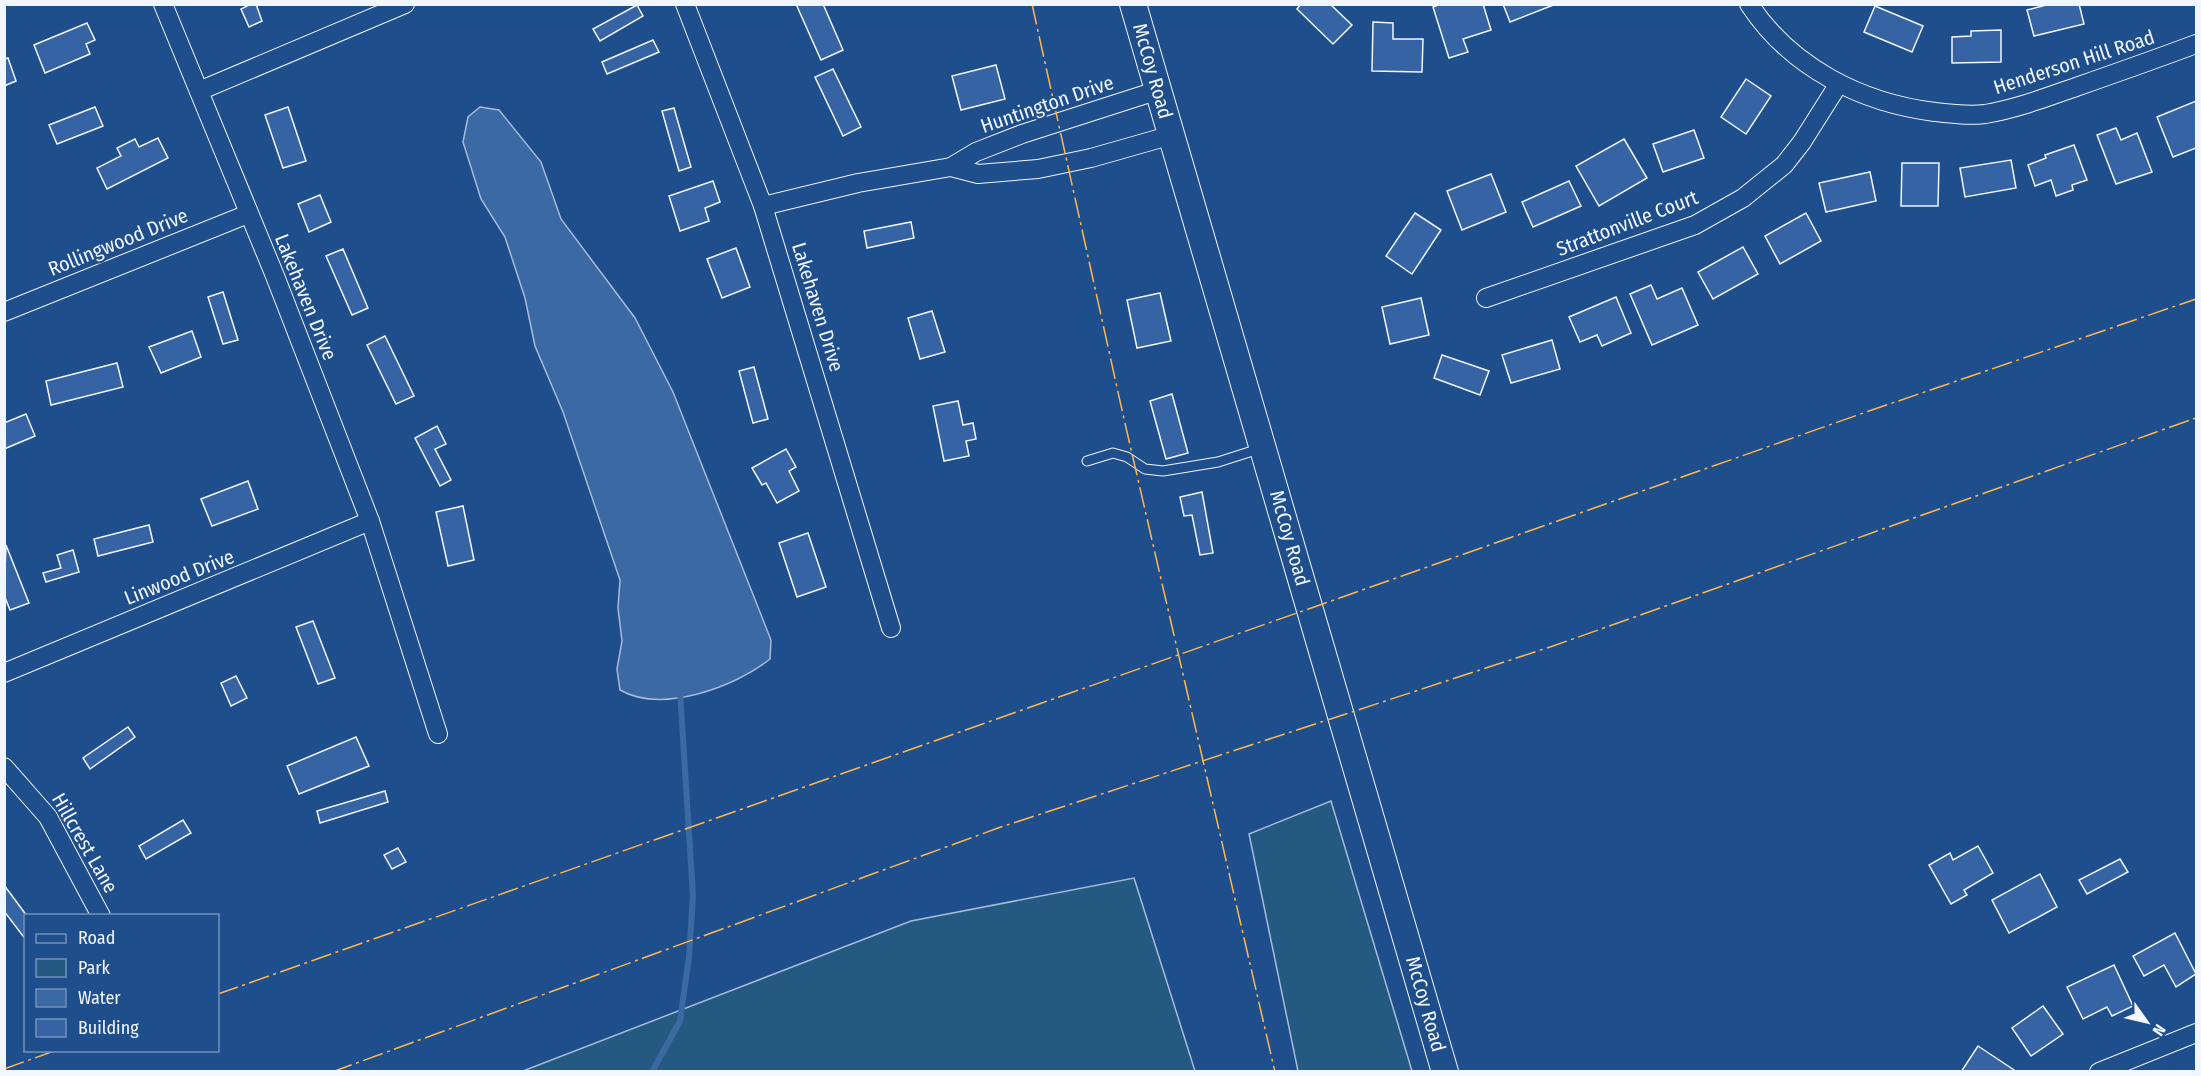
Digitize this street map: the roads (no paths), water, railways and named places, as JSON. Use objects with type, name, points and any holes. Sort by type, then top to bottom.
[{"type":"main road","name":"McCoy Road","points":[[1133,4],[1445,1071]]},
{"type":"street","name":"Lakehaven Drive","points":[[163,4],[370,521],[438,734]]},
{"type":"street","points":[[198,91],[405,4]]},
{"type":"street","name":"Lakehaven Drive","points":[[685,4],[764,206],[891,628]]},
{"type":"street","name":"Henderson Hill Road","points":[[1749,4],[1771,33],[1838,85],[1872,100],[1911,109],[1964,116],[1985,114],[2049,97],[2196,45]]},
{"type":"street","name":"Strattonville Court","points":[[1486,298],[1695,225],[1743,198],[1784,165],[1802,142],[1838,85]]},
{"type":"street","name":"Huntington Drive","points":[[764,206],[858,183],[951,166],[976,152],[1022,134],[1160,90]]},
{"type":"street","name":"Huntington Drive","points":[[951,166],[978,174],[1038,169],[1091,158],[1172,135]]},
{"type":"street","name":"Rollingwood Drive","points":[[4,312],[248,214]]},
{"type":"street","name":"Linwood Drive","points":[[4,673],[370,521]]},
{"type":"street","name":"Hillcrest Lane","points":[[4,767],[48,817],[100,914]]},
{"type":"street","points":[[2099,1071],[2196,1033]]},
{"type":"lane","points":[[1087,461],[1113,453],[1127,457],[1145,469],[1162,471],[1218,462],[1264,448]]},
{"type":"water","points":[[480,107],[499,110],[541,162],[561,219],[635,318],[673,392],[771,640],[770,659],[738,679],[698,694],[677,698],[637,697],[620,690],[617,669],[622,641],[618,608],[620,580],[563,412],[535,346],[525,298],[505,237],[481,199],[463,142],[468,117]]},
{"type":"waterway","points":[[652,1072],[680,1021],[689,957],[693,896],[680,691]]}]
